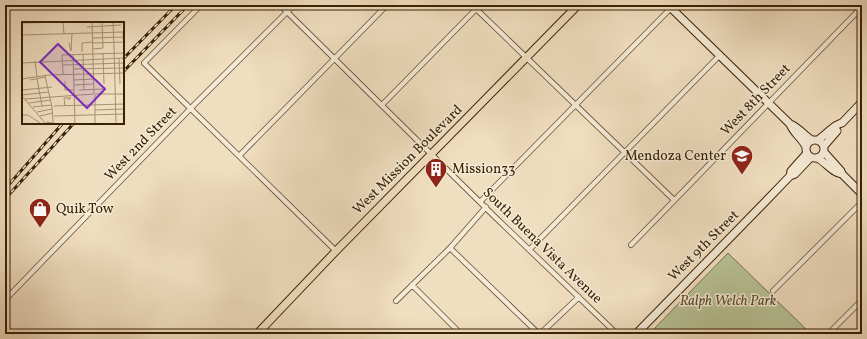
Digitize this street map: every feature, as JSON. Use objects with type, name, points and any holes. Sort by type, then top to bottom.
[{"type":"main road","name":"West Mission Boulevard","points":[[257,334],[336,251],[578,5]]},
{"type":"street","points":[[201,5],[144,63],[336,251]]},
{"type":"street","name":"South Buena Vista Avenue","points":[[280,5],[480,202],[617,334]]},
{"type":"street","name":"West 2nd Street","points":[[5,300],[191,108],[294,5]]},
{"type":"street","points":[[239,156],[387,5]]},
{"type":"street","points":[[472,5],[674,200]]},
{"type":"street","points":[[382,105],[480,5]]},
{"type":"street","name":"West 8th Street","points":[[631,245],[858,11],[862,5]]},
{"type":"street","points":[[480,202],[669,7],[790,124],[792,129],[804,141],[810,154],[824,161],[837,174],[842,174]]},
{"type":"street","points":[[530,249],[719,56]]},
{"type":"street","points":[[810,154],[820,157],[827,142],[842,123],[862,102]]},
{"type":"street","points":[[810,154],[809,142],[826,135],[838,124],[842,123]]},
{"type":"street","points":[[790,124],[796,126],[806,137],[815,140],[824,149],[842,174],[862,194]]},
{"type":"street","name":"West 9th Street","points":[[636,334],[790,176],[795,174],[810,154]]},
{"type":"street","points":[[773,291],[862,202]]},
{"type":"street","points":[[396,300],[450,248],[486,207]]},
{"type":"street","points":[[450,248],[540,334],[579,297]]},
{"type":"street","points":[[412,285],[461,334]]},
{"type":"street","points":[[828,334],[862,300]]},
{"type":"green space","name":"Ralph Welch Park","points":[[728,253],[811,334],[649,334]]},
{"type":"railway","points":[[124,58],[176,5]]},
{"type":"railway","points":[[124,71],[188,5]]},
{"type":"railway","points":[[5,189],[62,124]]},
{"type":"railway","points":[[5,199],[73,124]]},
{"type":"place","name":"Mendoza Center","points":[[742,176]]},
{"type":"place","name":"Mission33","points":[[436,188]]},
{"type":"place","name":"Quik Tow","points":[[40,228]]}]
